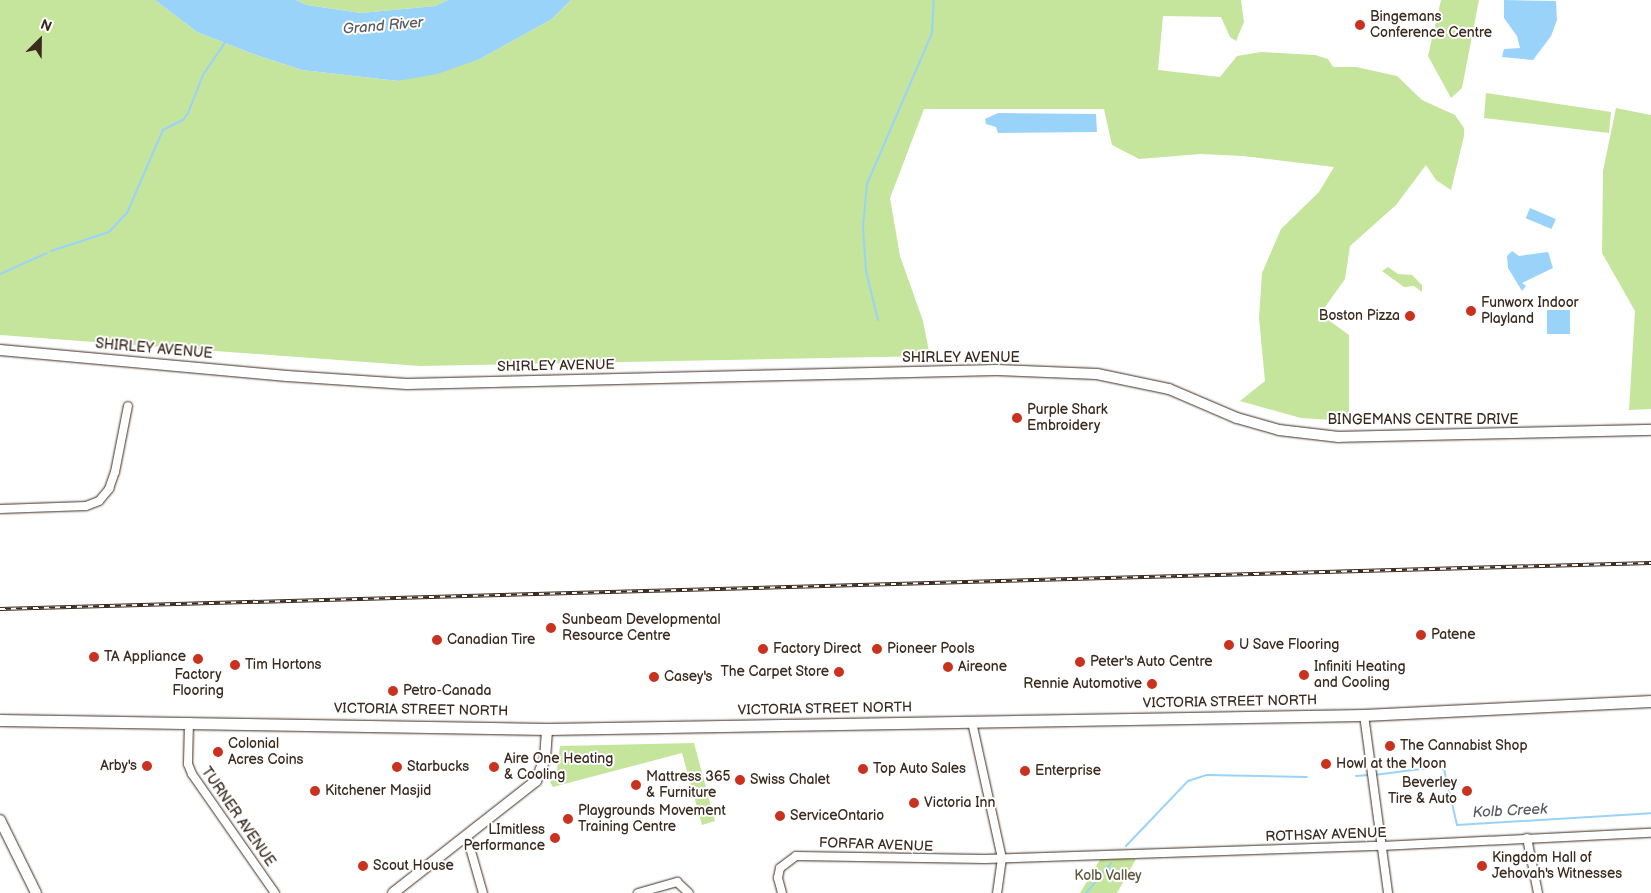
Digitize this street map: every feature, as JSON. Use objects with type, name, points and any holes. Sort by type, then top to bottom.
[{"type":"main road","name":"SHIRLEY AVENUE","points":[[0,350],[287,376],[407,384],[997,370],[1114,376]]},
{"type":"main road","name":"BINGEMANS CENTRE DRIVE","points":[[1114,376],[1169,389],[1237,418],[1279,430],[1339,437],[1651,430]]},
{"type":"main road","name":"VICTORIA STREET NORTH","points":[[0,720],[547,729],[1364,715],[1651,701]]},
{"type":"main road","points":[[393,893],[467,837],[536,781],[545,759],[547,729]]},
{"type":"main road","points":[[0,820],[36,893]]},
{"type":"street","points":[[0,509],[86,506],[99,501],[109,489],[115,472],[128,406]]},
{"type":"street","points":[[1364,715],[1388,893]]},
{"type":"street","name":"TURNER AVENUE","points":[[189,722],[188,764],[192,774],[275,893]]},
{"type":"street","points":[[972,722],[1002,858],[997,893]]},
{"type":"street","name":"ROTHSAY AVENUE","points":[[1002,858],[1381,846],[1651,833]]},
{"type":"street","points":[[467,837],[483,893]]},
{"type":"street","points":[[1527,838],[1538,893]]},
{"type":"street","name":"FORFAR AVENUE","points":[[782,893],[778,878],[780,868],[796,856],[881,859],[1002,858]]},
{"type":"street","points":[[638,893],[677,882],[689,893]]},
{"type":"green space","points":[[0,0],[155,0],[197,32],[256,55],[302,70],[398,81],[480,59],[552,19],[571,0],[1241,0],[1244,22],[1236,41],[1230,37],[1221,17],[1163,16],[1158,70],[1220,77],[1237,56],[1261,52],[1315,55],[1328,59],[1333,67],[1356,67],[1397,76],[1422,100],[1455,115],[1464,128],[1464,136],[1451,190],[1436,180],[1426,165],[1396,205],[1350,246],[1345,279],[1320,314],[1349,335],[1349,421],[1301,418],[1240,401],[1265,381],[1259,318],[1262,273],[1281,229],[1319,192],[1334,167],[1243,156],[1200,154],[1139,159],[1112,145],[1104,109],[924,109],[890,198],[900,256],[923,321],[930,356],[420,366],[0,335]]},
{"type":"green space","points":[[296,0],[448,0],[435,6],[361,13],[307,5]]},
{"type":"green space","points":[[1441,0],[1479,0],[1462,88],[1451,98],[1428,56]]},
{"type":"green space","points":[[1486,93],[1611,112],[1609,133],[1484,118]]},
{"type":"green space","points":[[1616,108],[1651,115],[1651,409],[1629,410],[1635,311],[1602,253],[1603,171]]},
{"type":"green space","points":[[1388,267],[1398,274],[1412,275],[1422,285],[1422,292],[1414,286],[1404,287],[1382,271]]},
{"type":"green space","points":[[694,743],[715,821],[702,825],[682,753],[553,787],[550,782],[557,769],[560,746]]},
{"type":"green space","name":"Kolb Valley","points":[[1101,858],[1136,859],[1117,893],[1080,893]]},
{"type":"water","name":"Grand River","points":[[155,0],[296,0],[307,5],[361,13],[435,6],[448,0],[571,0],[552,19],[480,59],[437,74],[398,81],[302,70],[256,55],[197,32]]},
{"type":"water","points":[[1504,0],[1556,1],[1557,20],[1551,36],[1533,60],[1502,57],[1504,49],[1520,48],[1517,36],[1504,18]]},
{"type":"water","points":[[998,113],[1096,114],[1097,132],[998,133],[996,127],[986,124],[985,119]]},
{"type":"water","points":[[1530,208],[1556,219],[1551,229],[1526,218]]},
{"type":"water","points":[[1512,251],[1519,256],[1548,252],[1553,268],[1522,283],[1526,286],[1522,291],[1508,268],[1507,256]]},
{"type":"water","points":[[1547,310],[1570,310],[1570,334],[1547,334]]},
{"type":"waterway","points":[[878,320],[866,271],[863,227],[867,184],[932,33],[934,0]]},
{"type":"waterway","points":[[51,251],[109,232],[127,213],[163,130],[183,120],[188,113],[203,75],[225,42]]},
{"type":"waterway","points":[[0,274],[47,253]]},
{"type":"waterway","name":"Kolb Creek","points":[[1374,775],[1436,767],[1444,769],[1457,825],[1651,813]]},
{"type":"waterway","name":"Kolb Creek","points":[[1126,846],[1188,781],[1206,775],[1307,777]]},
{"type":"waterway","name":"Kolb Creek","points":[[1356,776],[1369,775]]},
{"type":"waterway","name":"Kolb Creek","points":[[1086,893],[1111,863]]},
{"type":"waterway","name":"Kolb Creek","points":[[1105,869],[1115,869]]},
{"type":"railway","points":[[0,609],[1651,563]]},
{"type":"place","name":"Bingemans Conference Centre","points":[[1360,25]]},
{"type":"place","name":"Funworx Indoor Playland","points":[[1471,311]]},
{"type":"place","name":"Boston Pizza","points":[[1410,316]]},
{"type":"place","name":"Purple Shark Embroidery","points":[[1017,418]]},
{"type":"place","name":"Sunbeam Developmental Resource Centre","points":[[551,628]]},
{"type":"place","name":"Patene","points":[[1421,635]]},
{"type":"place","name":"Canadian Tire","points":[[437,640]]},
{"type":"place","name":"U Save Flooring","points":[[1229,645]]},
{"type":"place","name":"Factory Direct","points":[[763,649]]},
{"type":"place","name":"Pioneer Pools","points":[[877,649]]},
{"type":"place","name":"TA Appliance","points":[[94,657]]},
{"type":"place","name":"Factory Flooring","points":[[198,659]]},
{"type":"place","name":"Peter's Auto Centre","points":[[1080,662]]},
{"type":"place","name":"Tim Hortons","points":[[235,665]]},
{"type":"place","name":"Aireone","points":[[948,667]]},
{"type":"place","name":"The Carpet Store","points":[[839,672]]},
{"type":"place","name":"Infiniti Heating and Cooling","points":[[1304,675]]},
{"type":"place","name":"Casey's","points":[[654,677]]},
{"type":"place","name":"Rennie Automotive","points":[[1152,684]]},
{"type":"place","name":"Petro-Canada","points":[[393,691]]},
{"type":"place","name":"The Cannabist Shop","points":[[1390,746]]},
{"type":"place","name":"Colonial Acres Coins","points":[[218,752]]},
{"type":"place","name":"Howl at the Moon","points":[[1326,764]]},
{"type":"place","name":"Arby's","points":[[147,766]]},
{"type":"place","name":"Starbucks","points":[[397,767]]},
{"type":"place","name":"Aire One Heating & Cooling","points":[[494,767]]},
{"type":"place","name":"Top Auto Sales","points":[[863,769]]},
{"type":"place","name":"Enterprise","points":[[1025,771]]},
{"type":"place","name":"Swiss Chalet","points":[[740,780]]},
{"type":"place","name":"Mattress 365 & Furniture","points":[[636,785]]},
{"type":"place","name":"Kitchener Masjid","points":[[315,791]]},
{"type":"place","name":"Beverley Tire & Auto","points":[[1467,791]]},
{"type":"place","name":"Victoria Inn","points":[[914,803]]},
{"type":"place","name":"ServiceOntario","points":[[780,816]]},
{"type":"place","name":"Playgrounds Movement Training Centre","points":[[568,819]]},
{"type":"place","name":"LImitless Performance","points":[[555,838]]},
{"type":"place","name":"Scout House","points":[[363,866]]},
{"type":"place","name":"Kingdom Hall of Jehovah's Witnesses","points":[[1482,866]]}]
